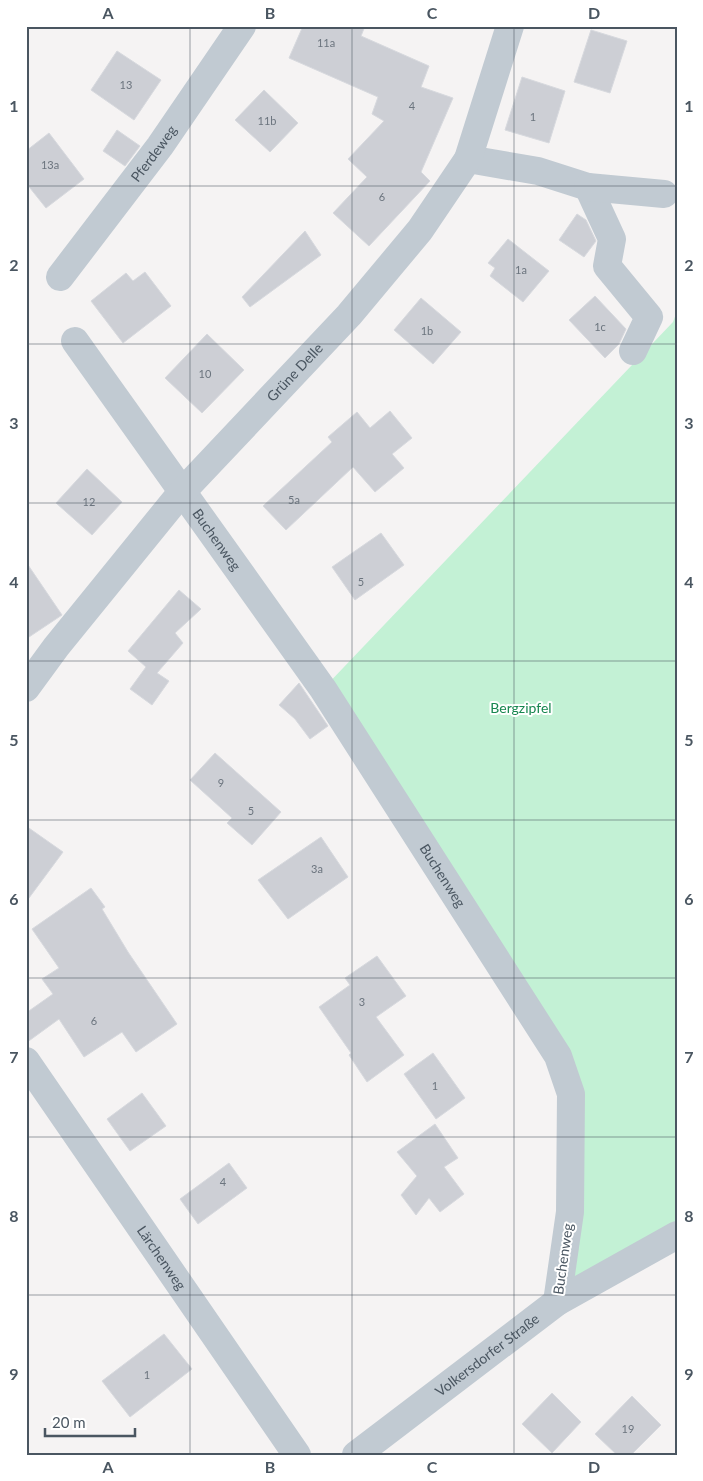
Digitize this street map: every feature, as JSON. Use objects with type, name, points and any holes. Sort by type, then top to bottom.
[{"type":"street","name":"Pferdeweg","points":[[60,277],[160,146],[242,26]]},
{"type":"street","name":"Grüne Delle","points":[[26,688],[56,647],[181,493],[349,315],[420,230],[468,159],[510,26]]},
{"type":"street","points":[[468,159],[538,171],[588,187],[664,194]]},
{"type":"street","points":[[588,187],[612,239],[607,266],[649,317],[633,350]]},
{"type":"street","name":"Buchenweg","points":[[75,340],[181,493],[322,689],[558,1056],[571,1094],[570,1212],[557,1302]]},
{"type":"street","name":"Lärchenweg","points":[[26,1061],[297,1455]]},
{"type":"street","name":"Volkersdorfer Straße","points":[[356,1455],[557,1302],[677,1235]]},
{"type":"green space","name":"Bergzipfel","points":[[677,311],[677,1235],[557,1302],[571,1094],[323,689],[673,322]]},
{"type":"building","points":[[303,26],[365,26],[361,36],[429,66],[421,87],[453,98],[421,172],[430,181],[369,246],[333,213],[367,177],[348,159],[384,121],[372,114],[378,97],[289,58]]},
{"type":"building","points":[[591,30],[627,41],[610,93],[574,82]]},
{"type":"building","points":[[117,51],[161,80],[134,120],[91,90]]},
{"type":"building","points":[[522,77],[565,91],[549,143],[505,130]]},
{"type":"building","points":[[264,90],[298,123],[270,152],[235,120]]},
{"type":"building","points":[[117,130],[140,146],[125,166],[103,151]]},
{"type":"building","points":[[49,133],[84,179],[46,208],[26,183],[26,151]]},
{"type":"building","points":[[577,214],[586,220],[596,241],[584,257],[559,240]]},
{"type":"building","points":[[305,231],[321,255],[250,307],[242,297]]},
{"type":"building","points":[[508,239],[549,271],[523,302],[490,276],[495,268],[488,263]]},
{"type":"building","points":[[145,272],[171,306],[123,343],[91,301],[126,273],[133,281]]},
{"type":"building","points":[[595,296],[626,329],[619,344],[605,358],[569,320]]},
{"type":"building","points":[[421,298],[461,332],[433,364],[394,330]]},
{"type":"building","points":[[207,334],[244,370],[202,413],[165,378]]},
{"type":"building","points":[[390,411],[412,438],[392,454],[404,468],[375,492],[353,467],[286,530],[263,506],[332,442],[328,437],[357,412],[370,428]]},
{"type":"building","points":[[87,469],[122,502],[92,535],[56,503]]},
{"type":"building","points":[[381,533],[404,565],[355,600],[332,567]]},
{"type":"building","points":[[26,562],[62,615],[26,639]]},
{"type":"building","points":[[179,590],[201,609],[175,633],[183,643],[157,673],[169,681],[152,705],[130,689],[146,667],[128,651]]},
{"type":"building","points":[[299,683],[328,726],[310,739],[295,719],[279,705]]},
{"type":"building","points":[[215,753],[281,812],[252,845],[227,823],[232,818],[190,780]]},
{"type":"building","points":[[26,826],[63,852],[26,902]]},
{"type":"building","points":[[321,837],[348,877],[288,919],[258,880]]},
{"type":"building","points":[[91,888],[105,907],[102,909],[128,952],[177,1024],[136,1052],[122,1032],[84,1057],[59,1019],[26,1043],[26,1013],[53,994],[42,979],[59,968],[32,929]]},
{"type":"building","points":[[377,956],[406,996],[376,1017],[404,1055],[367,1082],[349,1055],[351,1053],[319,1007],[350,985],[345,978]]},
{"type":"building","points":[[433,1053],[465,1098],[436,1119],[404,1074]]},
{"type":"building","points":[[142,1093],[166,1126],[130,1151],[107,1119]]},
{"type":"building","points":[[435,1124],[458,1158],[444,1167],[464,1194],[440,1212],[429,1198],[416,1215],[401,1195],[417,1176],[397,1152]]},
{"type":"building","points":[[229,1163],[247,1188],[198,1224],[180,1199]]},
{"type":"building","points":[[164,1334],[192,1369],[130,1417],[102,1381]]},
{"type":"building","points":[[552,1393],[581,1422],[552,1453],[522,1424]]},
{"type":"building","points":[[632,1396],[661,1425],[631,1455],[617,1455],[595,1434]]}]
